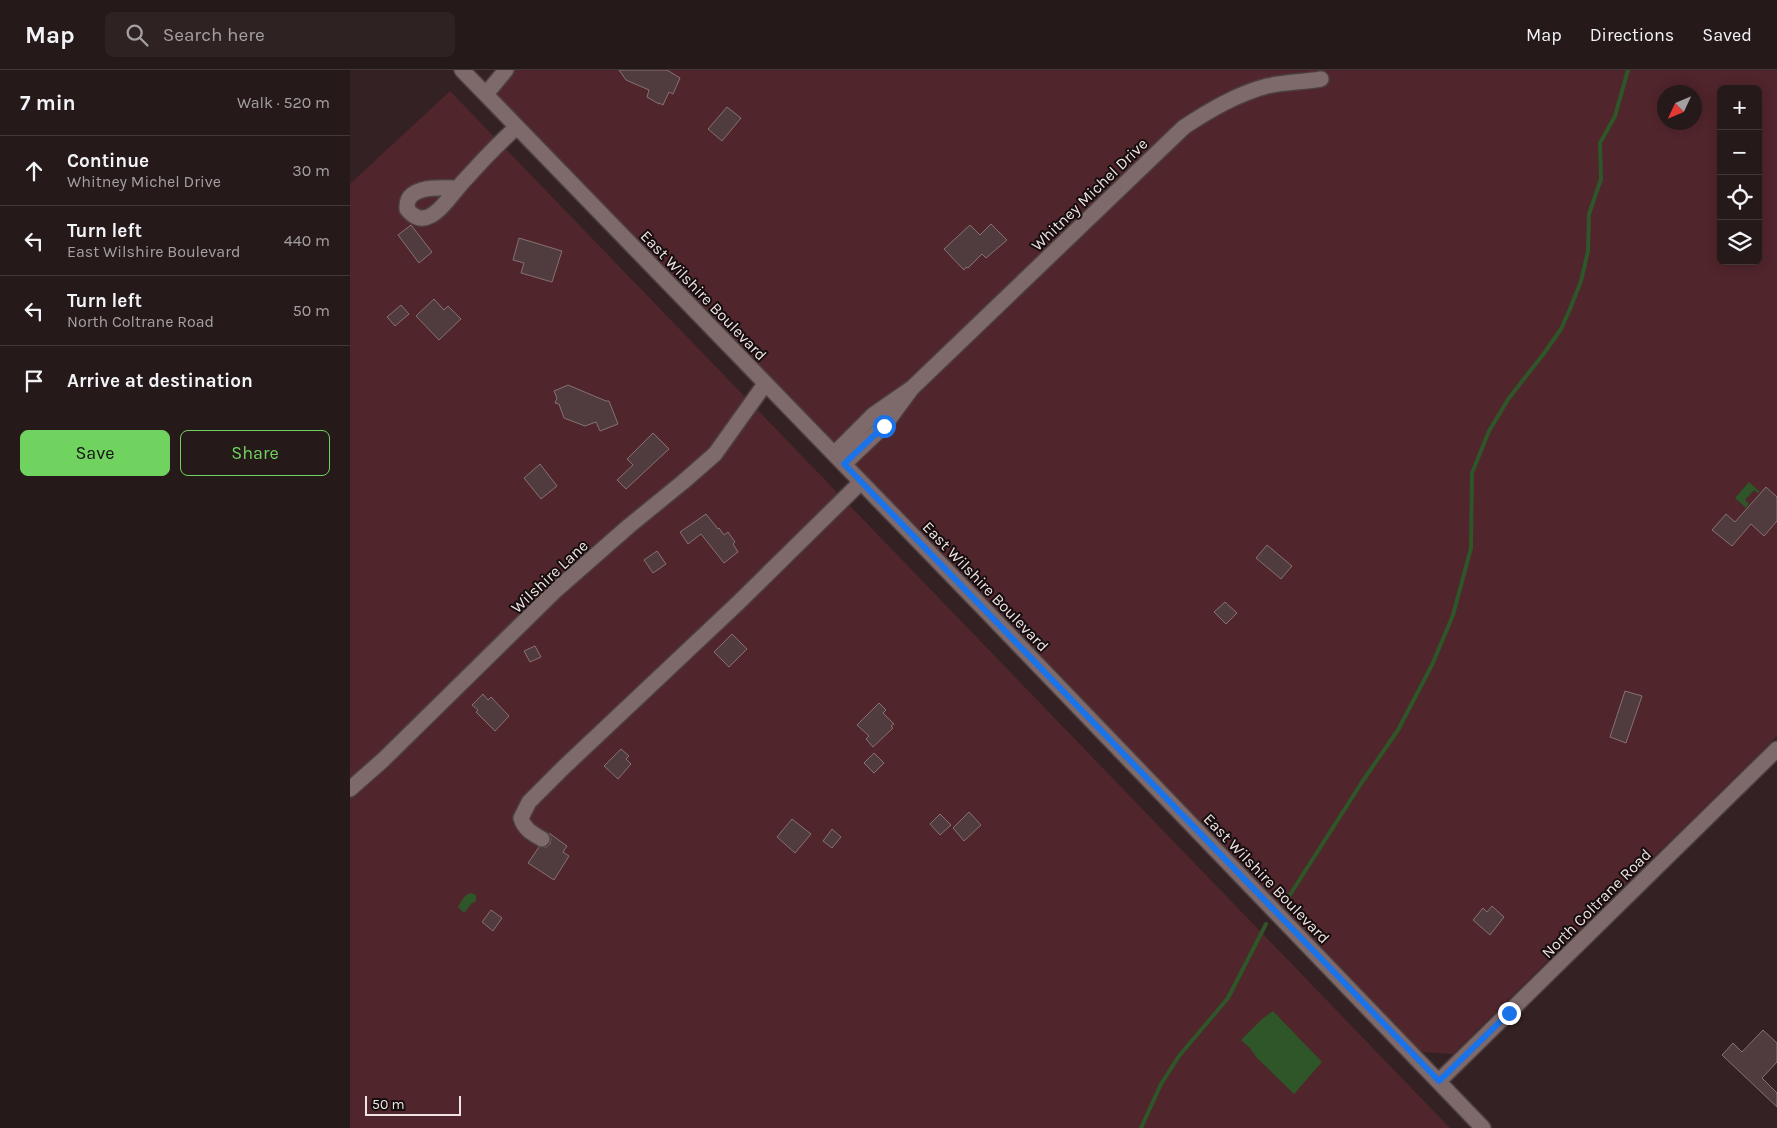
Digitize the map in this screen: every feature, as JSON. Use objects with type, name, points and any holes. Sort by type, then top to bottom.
[{"type":"street","name":"East Wilshire Boulevard","points":[[462,70],[1484,1128]]},
{"type":"street","points":[[481,90],[493,70]]},
{"type":"street","points":[[481,90],[506,70]]},
{"type":"street","name":"Whitney Michel Drive","points":[[839,459],[884,426],[912,388],[1184,128],[1229,100],[1267,86],[1321,79]]},
{"type":"street","points":[[458,188],[492,150],[516,127]]},
{"type":"street","name":"Wilshire Lane","points":[[350,789],[384,760],[556,590],[715,454],[765,384]]},
{"type":"street","points":[[542,839],[522,824],[520,818],[529,802],[562,768],[738,603],[861,482]]},
{"type":"street","name":"North Coltrane Road","points":[[1439,1081],[1777,749]]},
{"type":"shaded area","points":[[498,70],[1777,70],[1777,736],[1453,1054],[1422,1052],[485,83]]},
{"type":"shaded area","points":[[450,91],[1450,1128],[350,1128],[350,184]]},
{"type":"shaded area","points":[[1749,482],[1760,492],[1758,493],[1754,490],[1745,500],[1749,504],[1746,508],[1735,498]]},
{"type":"shaded area","points":[[471,893],[476,895],[476,901],[463,912],[458,907],[465,896]]},
{"type":"shaded area","points":[[1273,1011],[1322,1062],[1294,1094],[1241,1040]]},
{"type":"building","points":[[619,70],[667,70],[680,78],[673,94],[669,92],[663,105],[647,97],[649,90],[626,80]]},
{"type":"building","points":[[727,107],[741,118],[722,141],[708,129]]},
{"type":"building","points":[[991,224],[1007,240],[986,258],[982,254],[964,270],[944,249],[970,225],[980,235]]},
{"type":"building","points":[[411,225],[432,252],[419,263],[398,235]]},
{"type":"building","points":[[519,238],[562,251],[552,282],[521,273],[524,263],[513,260]]},
{"type":"building","points":[[434,299],[444,310],[448,306],[461,319],[439,340],[416,316]]},
{"type":"building","points":[[401,305],[409,314],[395,326],[387,317]]},
{"type":"building","points":[[568,385],[609,401],[618,424],[600,431],[596,422],[585,426],[564,418],[559,404],[555,403],[557,398],[554,391]]},
{"type":"building","points":[[653,433],[669,449],[626,489],[617,480],[633,465],[627,459]]},
{"type":"building","points":[[540,464],[557,486],[541,499],[524,478]]},
{"type":"building","points":[[1766,487],[1777,497],[1777,521],[1764,536],[1751,524],[1732,546],[1712,530],[1726,514],[1735,522]]},
{"type":"building","points":[[706,514],[724,535],[728,532],[735,542],[733,544],[738,552],[724,563],[701,534],[688,544],[680,532]]},
{"type":"building","points":[[1267,545],[1292,566],[1281,579],[1256,558]]},
{"type":"building","points":[[657,551],[666,564],[653,573],[644,560]]},
{"type":"building","points":[[1225,602],[1237,613],[1226,624],[1214,612]]},
{"type":"building","points":[[732,634],[747,649],[729,667],[714,652]]},
{"type":"building","points":[[535,646],[541,657],[530,662],[524,651]]},
{"type":"building","points":[[1625,691],[1642,696],[1626,743],[1610,737]]},
{"type":"building","points":[[483,694],[488,700],[491,697],[509,716],[495,731],[476,712],[478,710],[472,705]]},
{"type":"building","points":[[879,703],[886,710],[883,713],[894,724],[891,726],[893,728],[873,747],[866,739],[869,736],[857,725]]},
{"type":"building","points":[[621,749],[629,756],[626,759],[631,764],[618,779],[604,766]]},
{"type":"building","points":[[874,753],[884,763],[874,773],[864,763]]},
{"type":"building","points":[[969,812],[981,825],[964,841],[953,828]]},
{"type":"building","points":[[940,814],[951,825],[940,835],[930,824]]},
{"type":"building","points":[[792,819],[811,834],[795,853],[777,837]]},
{"type":"building","points":[[832,829],[841,837],[832,848],[823,841]]},
{"type":"building","points":[[549,833],[567,846],[563,852],[569,856],[554,880],[528,863],[539,847],[546,847],[550,844]]},
{"type":"building","points":[[1492,906],[1504,917],[1490,935],[1473,920],[1483,908],[1487,912]]},
{"type":"building","points":[[491,910],[502,918],[493,931],[482,922]]},
{"type":"building","points":[[1763,1030],[1777,1043],[1777,1062],[1762,1078],[1777,1093],[1777,1107],[1722,1055],[1733,1043],[1742,1052]]},
{"type":"waterway","points":[[1286,901],[1362,782],[1398,730],[1432,665],[1453,615],[1471,548],[1472,473],[1489,431],[1509,398],[1561,329],[1581,281],[1588,251],[1589,214],[1601,179],[1600,143],[1615,116],[1628,70]]},
{"type":"waterway","points":[[1141,1128],[1161,1084],[1179,1056],[1228,998],[1266,924]]},
{"type":"route","points":[[884,426],[844,464],[1439,1081],[1509,1013]]}]
